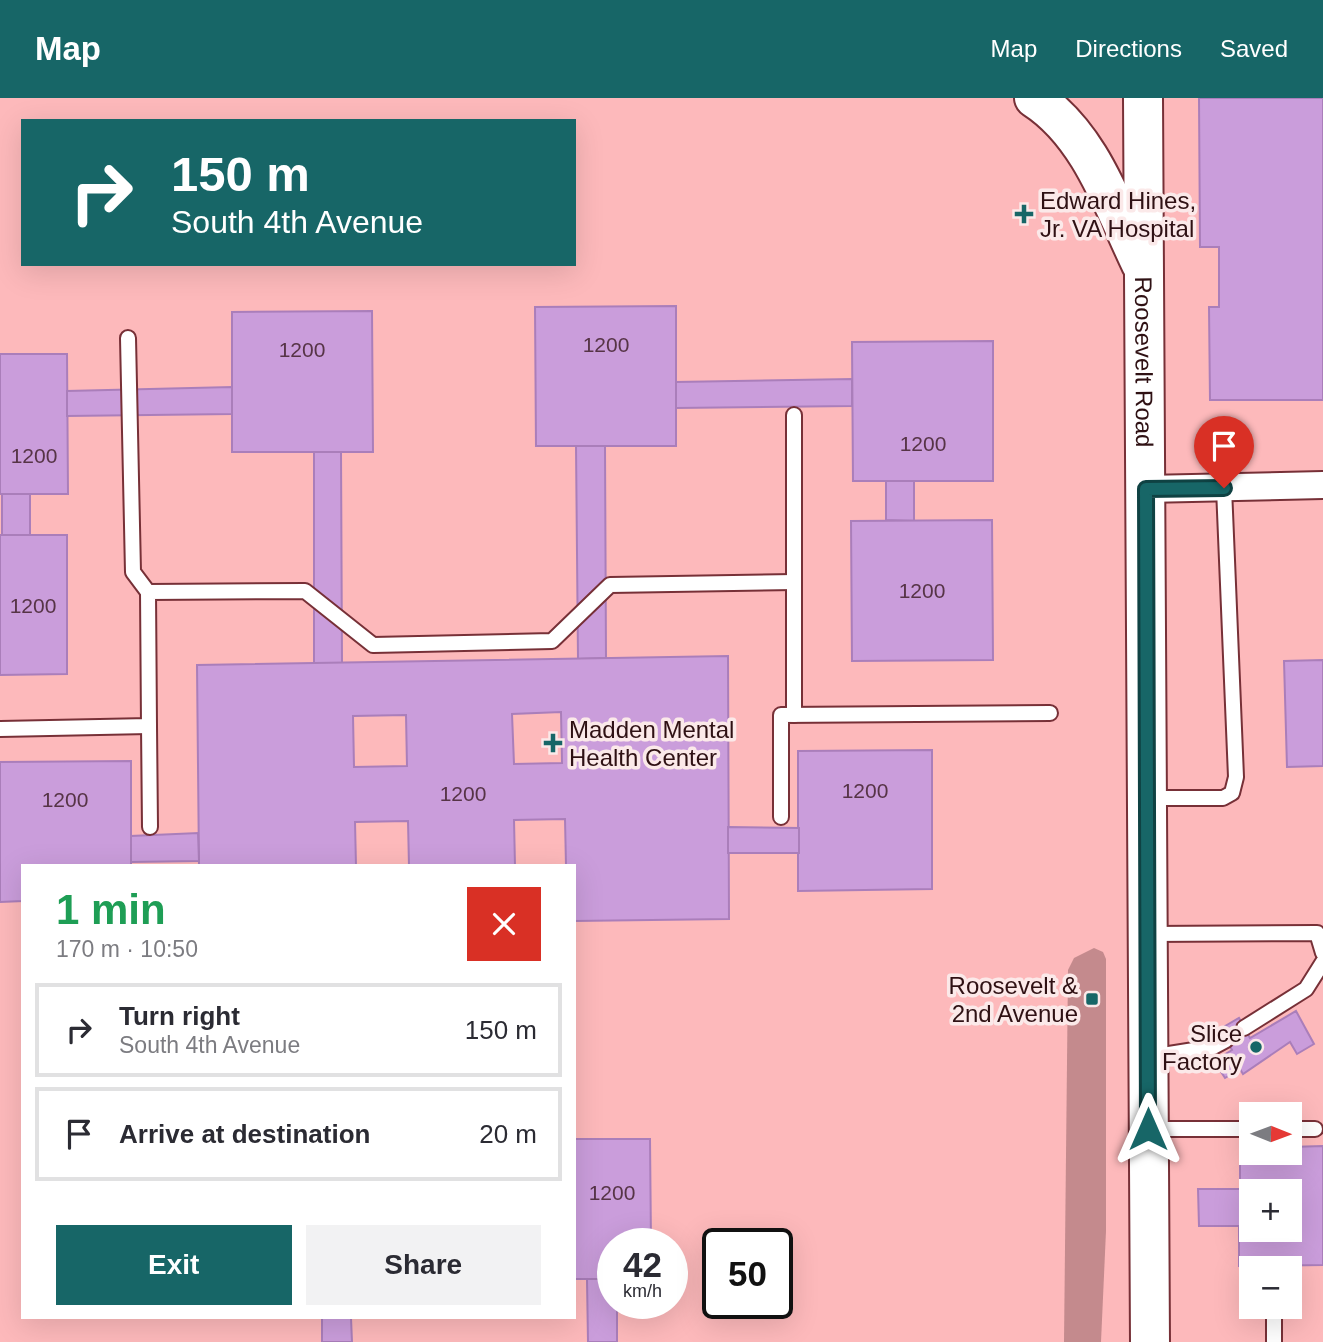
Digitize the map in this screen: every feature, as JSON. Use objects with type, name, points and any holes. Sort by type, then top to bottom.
[{"type":"main road","points":[[1034,98],[1054,111],[1089,156],[1145,272]]},
{"type":"main road","name":"Roosevelt Road","points":[[1143,98],[1150,1342]]},
{"type":"street","points":[[1146,489],[1323,485]]},
{"type":"lane","points":[[128,338],[133,572],[148,592],[150,827]]},
{"type":"lane","points":[[794,415],[794,715]]},
{"type":"lane","points":[[1148,798],[1223,798],[1232,793],[1236,777],[1224,488]]},
{"type":"lane","points":[[148,592],[305,591],[373,645],[387,645],[552,641],[610,585],[794,582]]},
{"type":"lane","points":[[782,817],[781,715],[1050,713]]},
{"type":"lane","points":[[0,729],[149,726]]},
{"type":"lane","points":[[1148,934],[1317,933],[1323,953]]},
{"type":"lane","points":[[1244,1028],[1307,989],[1323,962]]},
{"type":"lane","points":[[1148,1057],[1213,1047],[1226,1040]]},
{"type":"lane","points":[[1148,1129],[1239,1129]]},
{"type":"lane","points":[[1302,1129],[1315,1129]]},
{"type":"lane","points":[[1274,1319],[1275,1342]]},
{"type":"shaded area","points":[[1094,948],[1103,952],[1106,959],[1106,1231],[1101,1342],[1064,1342],[1068,970],[1074,958]]},
{"type":"building","points":[[1199,98],[1323,98],[1323,400],[1210,400],[1209,307],[1219,307],[1219,247],[1200,247]]},
{"type":"building","points":[[676,306],[676,446],[536,446],[535,307]]},
{"type":"building","points":[[372,311],[373,452],[232,452],[232,312]]},
{"type":"building","points":[[993,341],[993,481],[853,481],[852,342]]},
{"type":"building","points":[[0,354],[67,354],[68,494],[0,494]]},
{"type":"building","points":[[852,379],[852,406],[676,408],[676,382]]},
{"type":"building","points":[[232,387],[232,414],[67,416],[67,391]]},
{"type":"building","points":[[576,446],[605,446],[606,658],[578,659]]},
{"type":"building","points":[[314,452],[341,452],[342,663],[314,663]]},
{"type":"building","points":[[886,481],[914,481],[914,521],[886,520]]},
{"type":"building","points":[[2,494],[30,494],[30,535],[2,535]]},
{"type":"building","points":[[992,520],[993,660],[852,661],[851,521]]},
{"type":"building","points":[[0,535],[67,535],[67,674],[0,675]]},
{"type":"building","points":[[728,656],[729,919],[576,921],[576,864],[566,864],[565,819],[514,820],[515,864],[409,864],[408,821],[355,822],[356,864],[199,864],[197,665]],"holes":[[[561,712],[562,763],[514,764],[512,714]],[[406,715],[407,766],[354,767],[353,716]]]},
{"type":"building","points":[[1323,660],[1323,766],[1287,767],[1284,661]]},
{"type":"building","points":[[932,750],[932,889],[798,891],[798,751]]},
{"type":"building","points":[[131,761],[131,864],[21,864],[21,901],[0,902],[0,762]]},
{"type":"building","points":[[728,827],[799,828],[799,853],[728,853]]},
{"type":"building","points":[[198,833],[199,861],[131,862],[131,836]]},
{"type":"building","name":"Slice Factory","points":[[1296,1011],[1314,1044],[1297,1054],[1290,1042],[1243,1074],[1240,1069],[1225,1078],[1214,1061],[1232,1050],[1220,1029],[1239,1018],[1250,1038]]},
{"type":"building","points":[[576,1139],[650,1139],[651,1228],[597,1228],[597,1279],[576,1279]]},
{"type":"building","points":[[1323,1146],[1323,1265],[1302,1265],[1302,1256],[1239,1256],[1239,1242],[1302,1242],[1302,1179],[1240,1179],[1240,1166],[1302,1166],[1302,1147]]},
{"type":"building","points":[[1198,1189],[1239,1189],[1239,1226],[1199,1226]]},
{"type":"building","points":[[587,1279],[597,1279],[597,1319],[617,1319],[617,1342],[588,1342]]},
{"type":"building","points":[[322,1319],[351,1319],[352,1342],[322,1342]]},
{"type":"place","name":"Edward Hines, Jr. VA Hospital","points":[[1024,214]]},
{"type":"place","name":"Madden Mental Health Center","points":[[553,743]]},
{"type":"place","name":"Roosevelt & 2nd Avenue","points":[[1092,999]]},
{"type":"place","name":"Slice Factory","points":[[1256,1047]]},
{"type":"route","points":[[1148,1129],[1146,489],[1224,488]]}]
